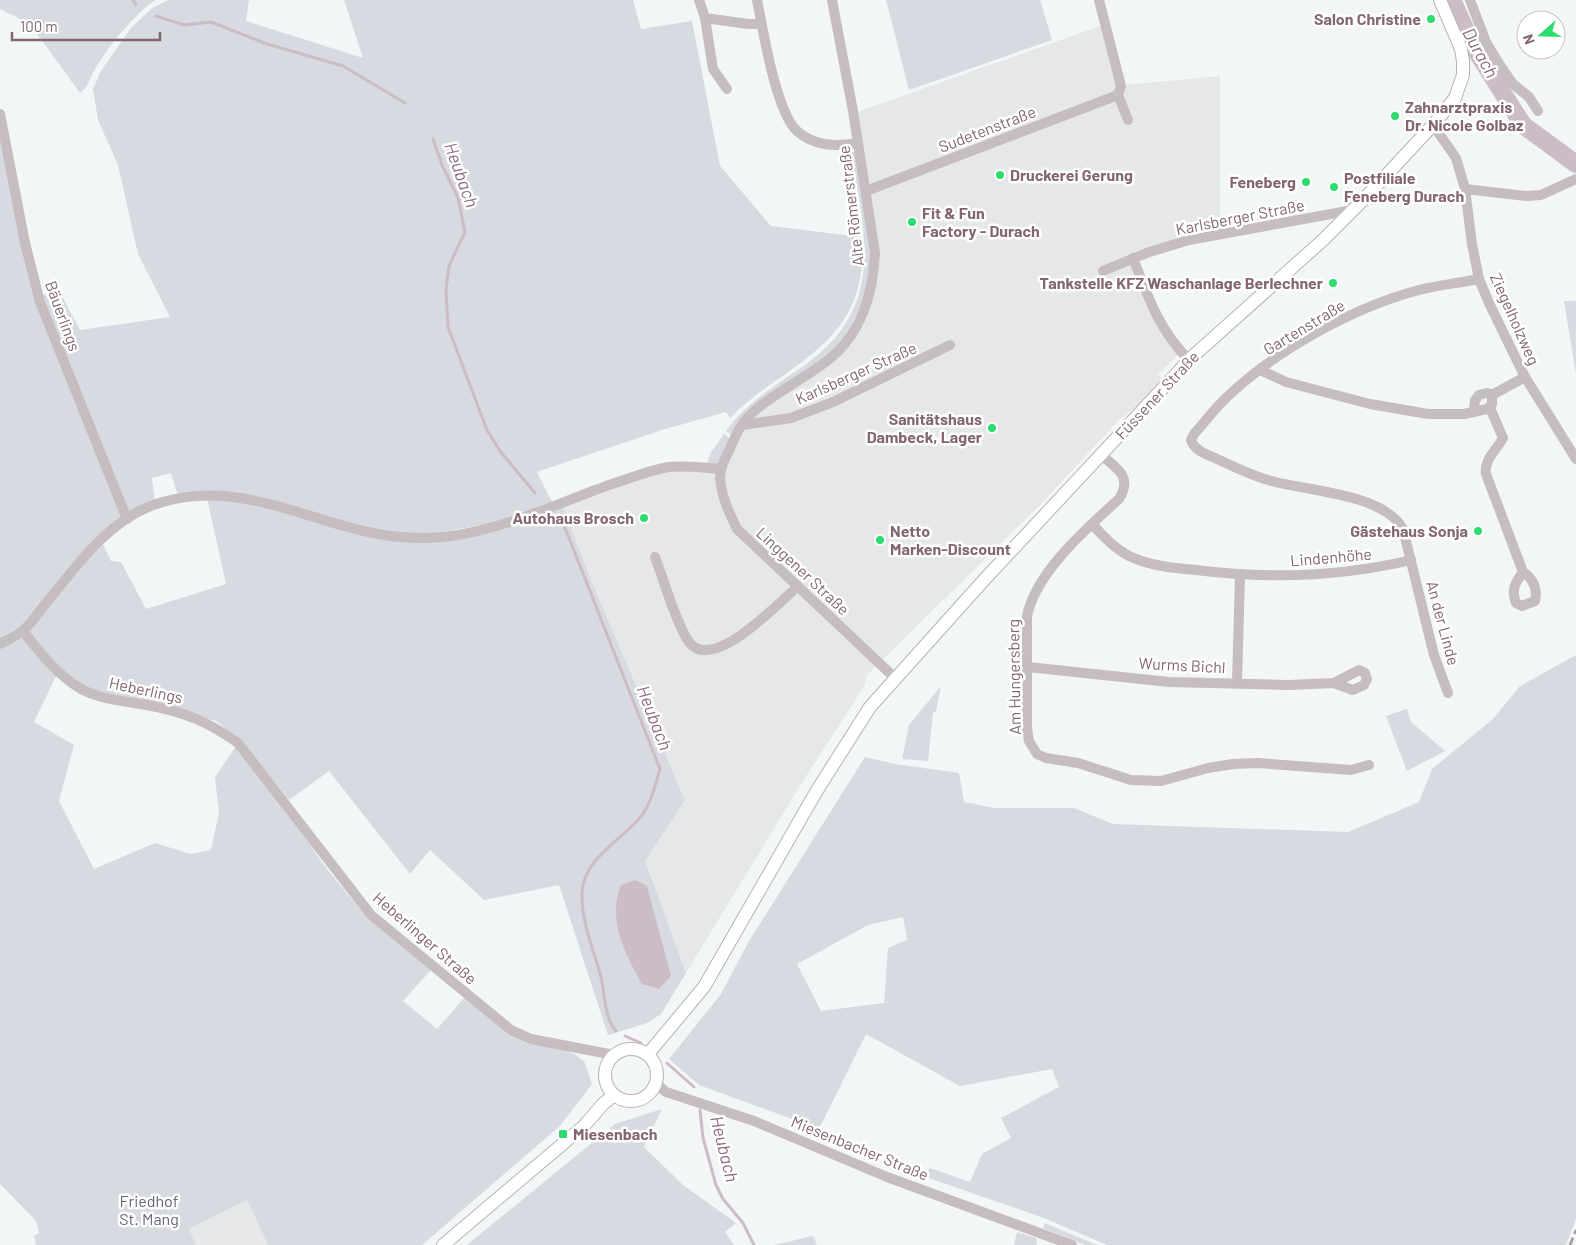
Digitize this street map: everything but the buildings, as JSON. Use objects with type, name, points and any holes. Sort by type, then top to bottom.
[{"type":"main road","name":"Füssener Straße","points":[[648,1054],[704,987],[816,792],[870,707],[1189,360],[1353,210],[1434,125],[1456,98],[1463,75],[1461,49],[1440,0]]},
{"type":"main road","points":[[637,1049],[648,1054],[656,1068],[656,1083],[650,1094],[638,1100],[624,1100],[614,1095],[606,1081],[606,1068],[614,1055],[624,1050],[637,1049]]},
{"type":"main road","points":[[443,1245],[584,1126],[603,1104],[614,1095]]},
{"type":"street","points":[[699,0],[705,18],[713,69],[727,88]]},
{"type":"street","points":[[757,0],[781,103],[797,131],[818,143],[840,147],[858,143]]},
{"type":"street","name":"Alte Römerstraße","points":[[721,469],[742,425],[753,414],[829,360],[856,327],[868,301],[873,277],[874,253],[858,143],[832,0]]},
{"type":"street","points":[[1099,0],[1121,86],[1118,95],[1128,120]]},
{"type":"street","points":[[1470,0],[1483,36],[1498,62],[1513,84],[1529,97],[1538,110]]},
{"type":"street","points":[[705,18],[762,24]]},
{"type":"street","name":"Sudetenstraße","points":[[866,192],[1118,95]]},
{"type":"street","name":"Bäuerlings","points":[[0,114],[17,205],[40,302],[127,519]]},
{"type":"street","name":"Ziegelholzweg","points":[[1434,125],[1456,158],[1465,189],[1479,280],[1525,377],[1576,459]]},
{"type":"street","points":[[1465,189],[1526,196],[1541,195],[1576,179]]},
{"type":"street","name":"Karlsberger Straße","points":[[1103,271],[1133,258],[1189,240],[1353,210]]},
{"type":"street","points":[[1133,258],[1155,316],[1177,348],[1189,360]]},
{"type":"street","name":"Gartenstraße","points":[[1411,560],[1403,529],[1393,516],[1348,496],[1269,481],[1240,470],[1193,446],[1191,440],[1194,434],[1228,396],[1260,370],[1313,334],[1364,309],[1419,290],[1479,280]]},
{"type":"street","name":"Karlsberger Straße","points":[[742,425],[791,418],[832,402],[950,345]]},
{"type":"street","name":"Gartenstraße","points":[[1260,370],[1286,382],[1370,404],[1428,414],[1464,414],[1474,410],[1490,408]]},
{"type":"street","points":[[1474,410],[1479,395],[1488,393],[1492,395],[1525,377]]},
{"type":"street","points":[[1492,395],[1493,399],[1490,408],[1503,438],[1488,459],[1485,467],[1486,474],[1523,572]]},
{"type":"street","name":"Am Hungersberg","points":[[1101,454],[1121,472],[1125,481],[1125,489],[1119,499],[1092,524],[1034,592],[1027,616],[1027,728],[1029,741],[1036,754],[1046,758],[1078,763],[1131,780],[1161,780],[1233,764],[1351,770],[1369,765]]},
{"type":"street","points":[[0,644],[23,631],[89,553],[127,519],[148,508],[179,498],[207,495],[232,496],[304,512],[372,533],[425,538],[489,528],[653,471],[685,466],[721,469]]},
{"type":"street","name":"Linggener Straße","points":[[721,469],[726,505],[737,529],[895,678]]},
{"type":"street","name":"Lindenhöhe","points":[[1092,524],[1117,548],[1142,561],[1159,566],[1240,576],[1296,576],[1368,571],[1411,560]]},
{"type":"street","points":[[655,557],[685,636],[694,648],[703,651],[720,648],[742,636],[797,587]]},
{"type":"street","name":"An der Linde","points":[[1411,560],[1434,655],[1448,693]]},
{"type":"street","points":[[1237,682],[1240,576]]},
{"type":"street","name":"Heberlings","points":[[23,631],[68,680],[84,690],[107,699],[184,714],[212,724],[238,744],[265,775]]},
{"type":"street","name":"Wurms Bichl","points":[[1028,667],[1169,682],[1237,682],[1296,685],[1334,683]]},
{"type":"street","name":"Heberlinger Straße","points":[[265,775],[371,915],[492,1016],[511,1030],[530,1040],[614,1055]]},
{"type":"street","name":"Miesenbacher Straße","points":[[656,1083],[666,1092],[754,1121],[887,1177],[1072,1245]]},
{"type":"shaded area","points":[[1103,25],[1124,85],[1220,76],[1220,235],[1131,264],[1154,320],[1179,354],[1158,374],[1163,379],[1136,407],[1120,419],[1041,504],[866,676],[865,685],[803,781],[686,973],[644,861],[685,800],[591,580],[563,506],[648,474],[684,469],[724,473],[745,428],[871,303],[857,112]]},
{"type":"shaded area","points":[[635,880],[647,886],[671,976],[659,989],[642,984],[624,948],[617,923],[617,898],[621,885]]},
{"type":"shaded area","points":[[247,1200],[268,1245],[196,1245],[189,1229]]},
{"type":"green space","points":[[0,0],[155,0],[115,40],[80,93],[30,24],[0,9]]},
{"type":"green space","points":[[168,0],[249,0],[246,21],[363,58],[344,0],[633,0],[641,29],[692,21],[720,166],[771,226],[861,237],[862,268],[854,299],[843,321],[828,340],[730,418],[726,412],[662,430],[537,472],[552,502],[488,524],[424,535],[372,530],[305,509],[178,496],[171,473],[152,478],[155,503],[128,514],[41,294],[63,298],[80,330],[170,317],[138,254],[118,165],[98,120],[93,89],[101,71],[131,28],[152,8]]},
{"type":"green space","points":[[886,0],[1040,0],[1052,40],[909,90]]},
{"type":"green space","points":[[0,138],[21,243],[124,517],[22,628],[0,640]]},
{"type":"green space","points":[[851,152],[856,152],[871,254],[865,300],[841,342],[731,435],[726,431],[742,412],[770,389],[801,368],[828,345],[847,322],[858,297],[864,270],[864,243]]},
{"type":"green space","points":[[1564,301],[1576,301],[1576,374]]},
{"type":"green space","points":[[724,434],[730,439],[719,465],[707,464],[710,454]]},
{"type":"green space","points":[[207,498],[233,498],[425,541],[563,506],[591,580],[685,800],[645,861],[686,973],[661,1014],[647,1023],[608,1035],[559,885],[484,900],[430,850],[410,874],[329,771],[289,800],[241,741],[216,721],[186,712],[107,697],[68,678],[27,632],[71,577],[103,544],[111,561],[121,562],[146,609],[226,584]]},
{"type":"green space","name":"Friedhof St. Mang","points":[[21,636],[57,674],[34,722],[74,745],[59,801],[94,869],[155,843],[191,854],[211,850],[219,813],[215,777],[236,746],[263,778],[327,869],[368,919],[431,970],[403,1001],[437,1029],[465,997],[490,1018],[574,1054],[584,1061],[592,1084],[560,1126],[422,1245],[268,1245],[247,1200],[189,1229],[196,1245],[36,1245],[34,1236],[39,1233],[36,1221],[0,1184],[0,647]]},
{"type":"green space","points":[[1576,655],[1576,1219],[1566,1245],[1107,1245],[1044,1218],[923,1176],[930,1168],[970,1182],[982,1154],[1011,1138],[1001,1118],[1059,1087],[1052,1069],[960,1086],[866,1034],[819,1129],[699,1085],[669,1059],[721,994],[749,941],[865,757],[895,764],[959,773],[964,802],[994,808],[1074,808],[1113,824],[1348,832],[1419,802],[1432,769],[1493,719],[1520,686]],"holes":[[[903,917],[907,940],[888,948],[884,1003],[821,1011],[797,964],[868,925]]]},
{"type":"green space","points":[[941,686],[936,711],[933,713],[928,761],[902,759],[909,725]]},
{"type":"green space","points":[[1407,709],[1411,722],[1445,751],[1407,771],[1386,716]]},
{"type":"green space","points":[[662,1109],[644,1147],[683,1185],[736,1223],[725,1232],[734,1245],[467,1245],[615,1124]]},
{"type":"green space","points":[[1045,1223],[1097,1245],[1085,1245],[1043,1228]]},
{"type":"green space","points":[[1017,1232],[1036,1238],[1037,1245],[1014,1245]]},
{"type":"green space","points":[[813,1236],[817,1245],[774,1245]]},
{"type":"waterway","name":"Heubach","points":[[133,0],[136,5]]},
{"type":"waterway","name":"Durach","points":[[1452,0],[1473,46],[1523,125],[1576,164]]},
{"type":"waterway","name":"Heubach","points":[[156,16],[184,25],[211,22],[267,44],[343,66],[405,103]]},
{"type":"waterway","name":"Heubach","points":[[433,139],[442,165],[458,198],[465,232],[449,266],[446,290],[448,327],[487,430],[500,451],[535,493]]},
{"type":"waterway","name":"Heubach","points":[[560,515],[660,769],[652,796],[642,816],[595,861],[584,881],[582,892],[583,912],[602,980],[607,1012],[616,1031]]},
{"type":"waterway","name":"Heubach","points":[[625,1036],[641,1043]]},
{"type":"waterway","name":"Heubach","points":[[667,1063],[694,1087]]},
{"type":"waterway","name":"Heubach","points":[[700,1110],[703,1138],[716,1185],[723,1199],[743,1223],[754,1245]]},
{"type":"railway","points":[[1570,1245],[1576,1230]]},
{"type":"place","name":"Salon Christine","points":[[1431,19]]},
{"type":"place","name":"Zahnarztpraxis Dr. Nicole Golbaz","points":[[1395,116]]},
{"type":"place","name":"Druckerei Gerung","points":[[1000,175]]},
{"type":"place","name":"Feneberg","points":[[1306,182]]},
{"type":"place","name":"Postfiliale Feneberg Durach","points":[[1334,187]]},
{"type":"place","name":"Fit & Fun Factory - Durach","points":[[912,222]]},
{"type":"place","name":"Tankstelle KFZ Waschanlage Berlechner","points":[[1333,283]]},
{"type":"place","name":"Sanitätshaus Dambeck, Lager","points":[[992,428]]},
{"type":"place","name":"Autohaus Brosch","points":[[644,518]]},
{"type":"place","name":"Gästehaus Sonja","points":[[1478,531]]},
{"type":"place","name":"Netto Marken-Discount","points":[[880,540]]},
{"type":"place","name":"Miesenbach","points":[[563,1134]]}]
